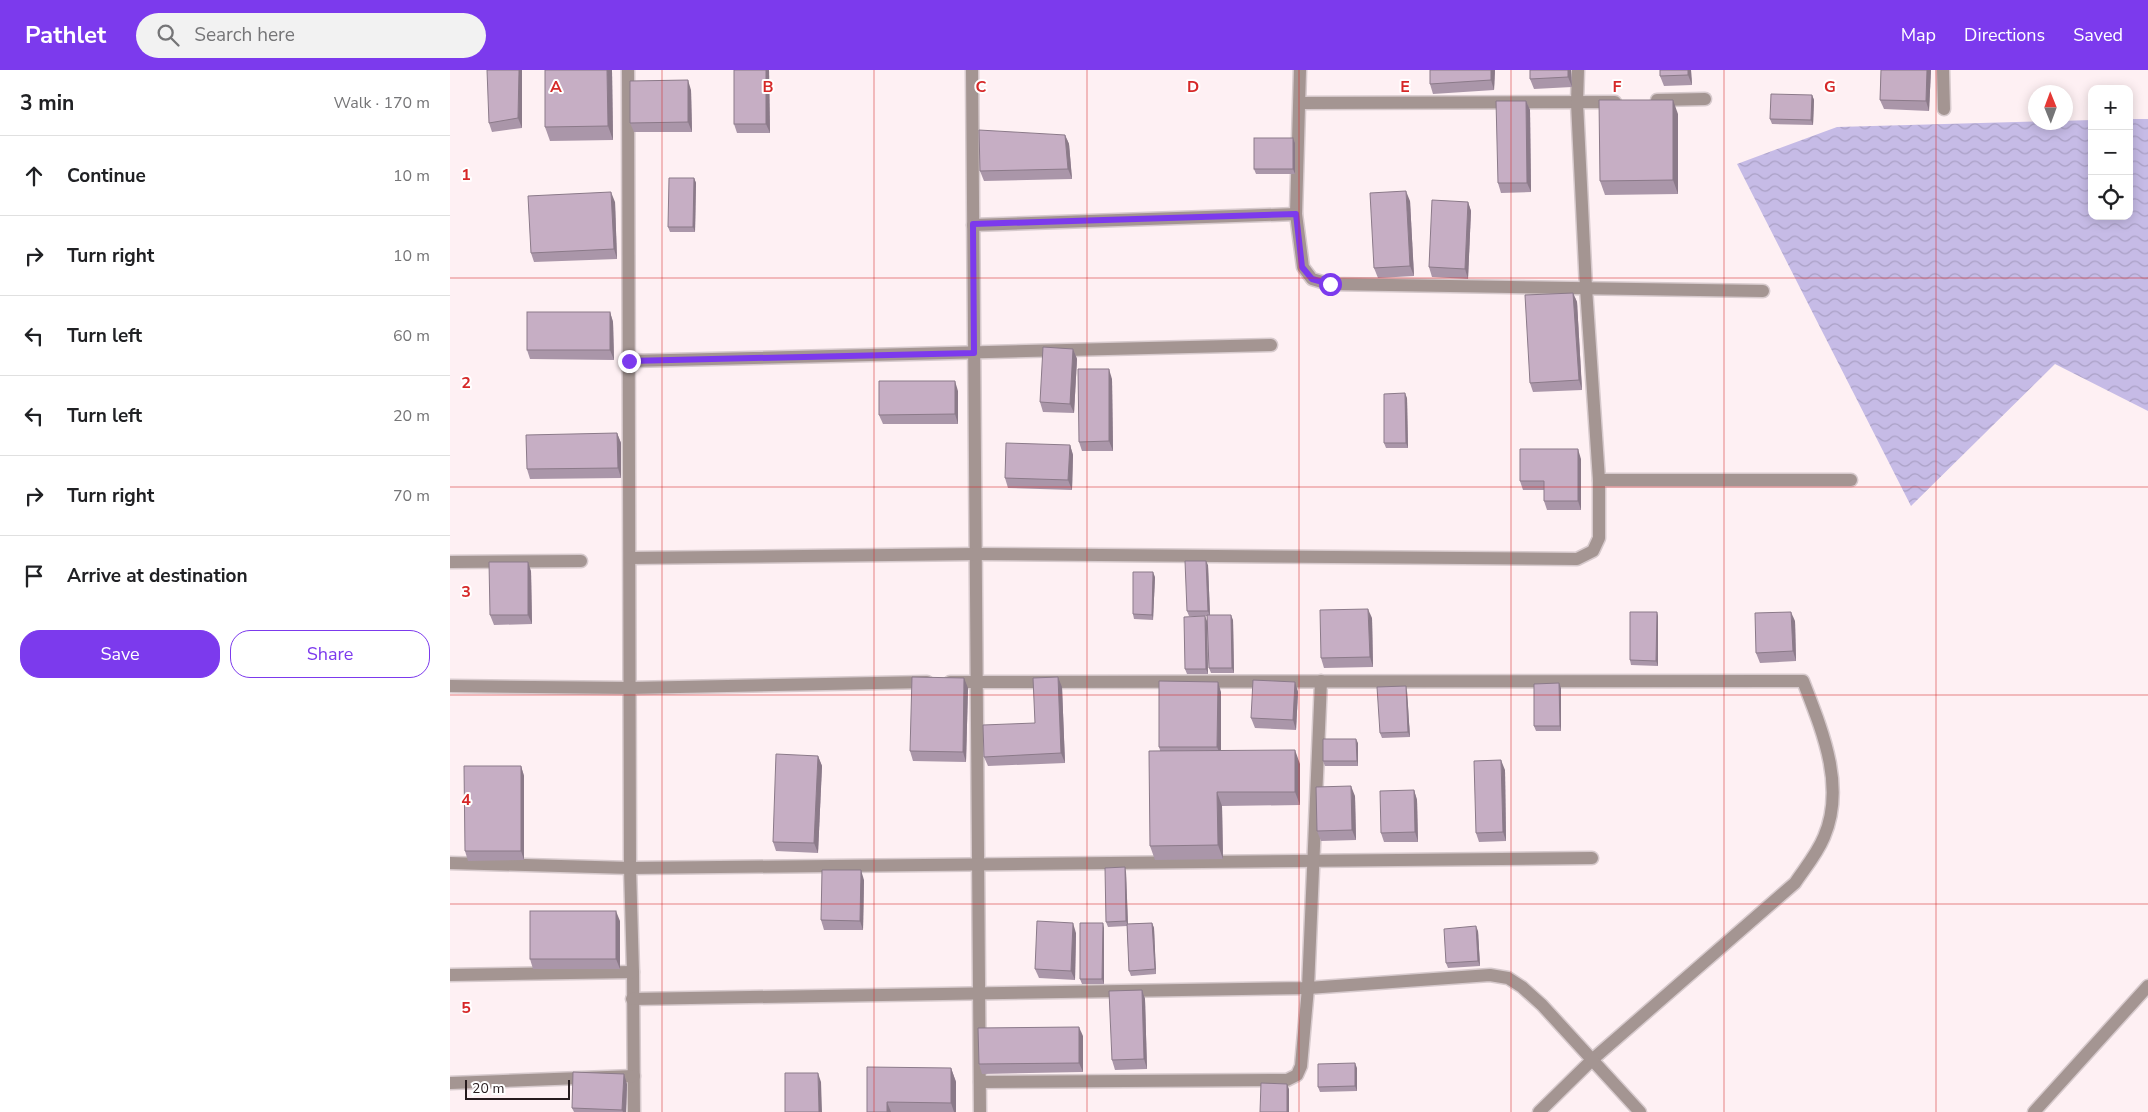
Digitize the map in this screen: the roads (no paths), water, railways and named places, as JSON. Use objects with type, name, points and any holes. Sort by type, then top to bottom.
[{"type":"street","points":[[628,70],[630,868],[634,1112]]},
{"type":"street","points":[[972,70],[980,1112]]},
{"type":"street","points":[[1300,70],[1296,214],[1302,267],[1312,279],[1330,284],[1763,292]]},
{"type":"street","points":[[630,558],[976,554],[1577,559],[1592,551],[1599,538],[1598,480],[1577,103],[1578,70]]},
{"type":"street","points":[[1944,70],[1944,110]]},
{"type":"street","points":[[1646,101],[1705,98]]},
{"type":"street","points":[[1300,103],[1577,103],[1626,101]]},
{"type":"street","points":[[973,224],[1296,214]]},
{"type":"street","points":[[629,361],[1271,345]]},
{"type":"street","points":[[1598,480],[1851,480]]},
{"type":"street","points":[[450,562],[581,561]]},
{"type":"street","points":[[450,686],[630,688],[977,681],[1803,681],[1819,722],[1830,759],[1833,789],[1832,812],[1819,848],[1795,883],[1593,1059],[1539,1112]]},
{"type":"street","points":[[980,1082],[1288,1080],[1297,1075],[1301,1066],[1308,988],[1320,681]]},
{"type":"street","points":[[450,863],[630,868],[1592,858]]},
{"type":"street","points":[[450,975],[633,972]]},
{"type":"street","points":[[632,1000],[1308,988],[1490,975],[1508,978],[1542,1005],[1640,1112]]},
{"type":"street","points":[[2034,1112],[2148,986]]},
{"type":"street","points":[[450,1083],[634,1076]]},
{"type":"water","points":[[2133,119],[2148,119],[2148,411],[2055,364],[1911,506],[1737,164],[1837,127],[2028,122],[2028,130],[2073,130],[2073,121],[2088,120],[2088,220],[2133,220]]}]
